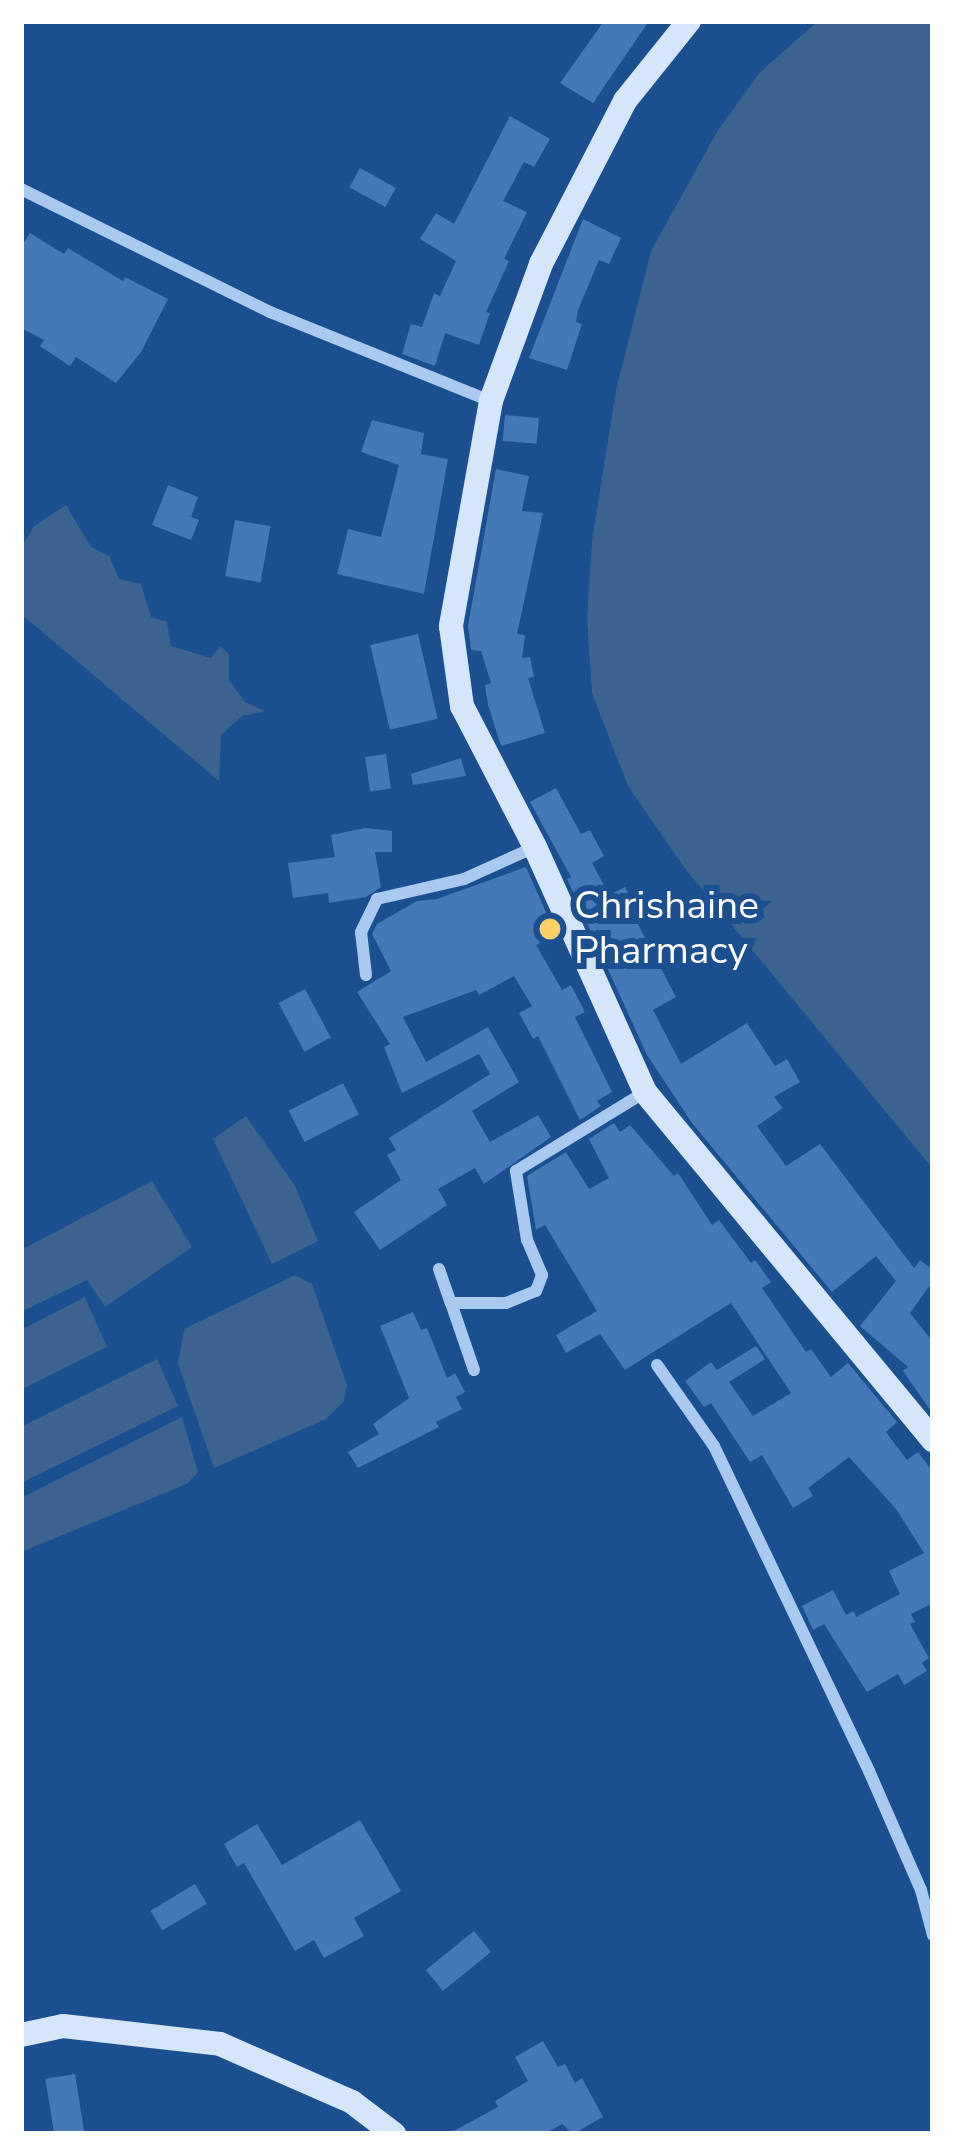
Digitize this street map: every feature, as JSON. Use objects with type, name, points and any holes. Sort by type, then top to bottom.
[{"type":"main road","points":[[689,21],[625,101],[541,264],[491,401],[451,626],[462,706],[535,848],[644,1092],[933,1440]]},
{"type":"main road","points":[[21,2035],[63,2026],[220,2044],[352,2102],[394,2134]]},
{"type":"street","points":[[21,189],[270,312],[491,401]]},
{"type":"street","points":[[366,975],[361,932],[377,899],[464,879],[535,848]]},
{"type":"street","points":[[451,1303],[506,1303],[536,1292],[542,1275],[526,1240],[516,1172],[644,1092]]},
{"type":"street","points":[[439,1269],[474,1370]]},
{"type":"street","points":[[657,1365],[715,1446],[869,1771],[921,1890],[933,1935]]},
{"type":"water","points":[[818,21],[933,21],[933,1169],[683,866],[628,786],[592,693],[587,617],[592,541],[616,390],[651,251],[718,130],[760,72]]},
{"type":"water","points":[[66,505],[91,547],[109,556],[119,579],[141,584],[151,617],[167,622],[171,646],[211,658],[220,646],[229,654],[229,680],[245,702],[265,711],[242,716],[221,735],[219,781],[21,614],[21,548],[34,526]]},
{"type":"water","points":[[246,1116],[295,1186],[318,1241],[272,1264],[213,1139]]},
{"type":"water","points":[[152,1181],[192,1247],[105,1307],[87,1280],[21,1312],[21,1250]]},
{"type":"water","points":[[295,1275],[312,1284],[347,1385],[344,1401],[326,1419],[214,1468],[178,1364],[184,1329]]},
{"type":"water","points":[[85,1297],[107,1347],[21,1390],[21,1330]]},
{"type":"water","points":[[157,1359],[178,1406],[21,1483],[21,1427]]},
{"type":"water","points":[[182,1417],[198,1472],[187,1484],[21,1552],[21,1498]]},
{"type":"building","points":[[604,21],[649,21],[593,103],[560,83]]},
{"type":"building","points":[[510,116],[550,139],[534,167],[524,162],[503,201],[527,212],[504,259],[509,261],[486,312],[490,313],[479,345],[445,333],[435,366],[402,354],[411,324],[422,327],[434,293],[440,296],[456,261],[420,239],[436,213],[454,224]]},
{"type":"building","points":[[360,168],[396,188],[385,207],[349,187]]},
{"type":"building","points":[[583,219],[621,238],[609,264],[599,260],[578,310],[576,322],[582,324],[567,370],[529,358]]},
{"type":"building","points":[[30,233],[64,254],[68,248],[123,281],[125,277],[168,299],[141,352],[116,383],[76,357],[70,366],[40,346],[44,340],[21,328],[21,247]]},
{"type":"building","points":[[505,415],[539,418],[537,444],[503,441]]},
{"type":"building","points":[[372,420],[424,433],[421,454],[448,459],[424,594],[337,574],[348,529],[381,537],[399,465],[361,452]]},
{"type":"building","points":[[496,469],[529,476],[522,511],[543,513],[517,634],[525,635],[522,658],[530,657],[534,677],[528,678],[545,733],[501,746],[488,705],[485,685],[491,683],[481,651],[471,650],[468,626]]},
{"type":"building","points":[[168,485],[198,497],[191,517],[199,520],[191,540],[152,525]]},
{"type":"building","points":[[235,520],[270,526],[261,582],[225,576]]},
{"type":"building","points":[[418,634],[438,719],[390,730],[370,645]]},
{"type":"building","points":[[386,754],[391,789],[370,792],[365,757]]},
{"type":"building","points":[[461,758],[466,776],[413,785],[411,774]]},
{"type":"building","points":[[556,788],[581,834],[590,830],[604,856],[592,863],[609,895],[625,887],[637,911],[632,913],[676,997],[653,1010],[681,1064],[747,1023],[775,1066],[787,1059],[800,1082],[774,1097],[783,1108],[757,1126],[786,1166],[820,1144],[914,1268],[920,1260],[933,1270],[933,1281],[910,1313],[933,1342],[933,1414],[903,1371],[908,1367],[860,1326],[896,1281],[876,1256],[832,1292],[692,1123],[647,1055],[567,879],[571,877],[530,802]]},
{"type":"building","points":[[365,828],[392,831],[392,852],[375,852],[381,887],[366,897],[329,903],[328,893],[293,898],[288,863],[335,857],[331,835]]},
{"type":"building","points":[[526,867],[556,935],[536,945],[562,990],[571,985],[585,1012],[575,1017],[612,1092],[580,1120],[538,1036],[533,1039],[519,1013],[532,1006],[514,976],[479,995],[476,990],[403,1017],[426,1062],[488,1027],[519,1082],[472,1111],[490,1142],[538,1115],[551,1137],[484,1184],[475,1168],[438,1189],[447,1205],[380,1250],[354,1212],[401,1180],[387,1155],[396,1150],[389,1138],[490,1074],[479,1054],[402,1093],[384,1047],[390,1044],[357,992],[391,971],[372,934],[377,924],[417,901],[437,899]]},
{"type":"building","points":[[305,989],[331,1038],[304,1052],[279,1003]]},
{"type":"building","points":[[343,1083],[359,1114],[305,1142],[289,1111]]},
{"type":"building","points":[[614,1123],[620,1132],[630,1125],[674,1176],[678,1173],[712,1225],[719,1220],[771,1282],[762,1288],[806,1352],[811,1349],[831,1377],[848,1363],[897,1422],[886,1432],[907,1460],[918,1452],[933,1472],[933,1603],[911,1614],[915,1622],[910,1624],[929,1658],[922,1663],[927,1671],[904,1685],[898,1674],[867,1692],[824,1624],[813,1630],[802,1606],[833,1590],[846,1615],[854,1611],[856,1617],[900,1594],[889,1571],[924,1553],[896,1509],[849,1457],[808,1488],[813,1496],[793,1508],[762,1455],[750,1462],[711,1403],[704,1407],[685,1381],[711,1362],[717,1370],[756,1346],[765,1359],[729,1382],[753,1416],[791,1393],[731,1303],[625,1370],[600,1334],[566,1353],[556,1335],[597,1311],[545,1225],[536,1230],[527,1176],[566,1152],[589,1189],[609,1178],[589,1139]]},
{"type":"building","points":[[413,1312],[421,1330],[427,1328],[447,1378],[455,1373],[465,1392],[456,1397],[462,1409],[436,1422],[439,1427],[358,1468],[348,1452],[379,1434],[373,1424],[409,1398],[380,1326]]},
{"type":"building","points":[[360,1820],[401,1891],[354,1918],[364,1936],[324,1958],[314,1940],[295,1951],[244,1863],[237,1867],[224,1844],[257,1824],[282,1865]]},
{"type":"building","points":[[195,1884],[207,1904],[162,1930],[150,1911]]},
{"type":"building","points":[[474,1931],[491,1952],[443,1991],[426,1970]]},
{"type":"building","points":[[543,2041],[558,2067],[565,2064],[575,2083],[582,2078],[603,2117],[573,2134],[562,2124],[544,2134],[448,2134],[498,2107],[495,2101],[528,2081],[515,2057]]},
{"type":"building","points":[[75,2074],[85,2134],[54,2134],[45,2079]]},
{"type":"place","name":"Chrishaine Pharmacy","points":[[550,929]]}]
